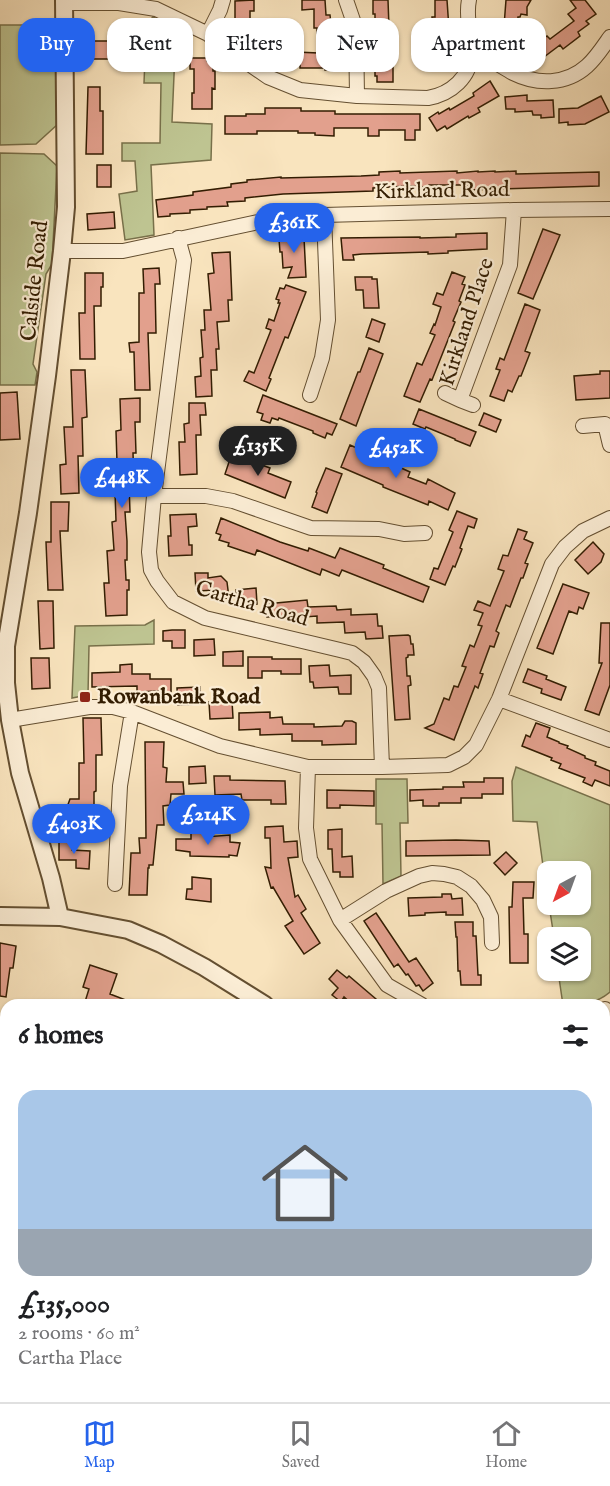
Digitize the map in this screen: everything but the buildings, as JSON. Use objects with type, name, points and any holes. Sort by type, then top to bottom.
[{"type":"street","points":[[216,18],[223,0]]},
{"type":"street","points":[[346,0],[356,29],[357,96]]},
{"type":"street","points":[[467,18],[469,0]]},
{"type":"street","points":[[64,1],[119,3],[156,9],[205,33]]},
{"type":"street","name":"Calside Road","points":[[60,917],[20,773],[6,684],[6,646],[47,376],[66,207],[64,1]]},
{"type":"street","points":[[512,72],[524,78],[539,81],[556,81],[574,75],[589,64],[610,37]]},
{"type":"street","points":[[261,72],[300,90],[357,96],[428,98],[445,93],[466,72]]},
{"type":"street","name":"Kirkland Road","points":[[62,251],[123,251],[277,218],[610,209]]},
{"type":"street","name":"Kirkland Place","points":[[445,393],[466,403],[510,265],[514,210]]},
{"type":"street","points":[[310,395],[322,358],[328,320],[324,215]]},
{"type":"street","name":"Cartha Road","points":[[178,238],[184,260],[154,496],[149,552],[152,570],[157,581],[173,602],[205,618],[352,653],[364,662],[379,688],[382,767]]},
{"type":"street","points":[[583,426],[605,424],[610,445]]},
{"type":"street","points":[[154,496],[206,496],[311,528],[379,529],[404,534],[425,533]]},
{"type":"street","points":[[10,720],[89,707],[113,707],[132,712],[220,747],[308,767],[448,765],[464,757],[476,745],[499,699],[552,564],[565,547],[583,531],[610,518]]},
{"type":"street","points":[[499,699],[610,740]]},
{"type":"street","points":[[115,884],[120,786],[132,712]]},
{"type":"street","points":[[308,767],[306,828],[310,859],[340,920],[387,986],[411,999]]},
{"type":"street","points":[[340,920],[386,891],[419,876],[432,873],[444,874],[457,877],[471,886],[483,900],[491,917],[492,943]]},
{"type":"street","points":[[0,916],[60,917],[128,930],[161,944],[204,967],[255,999]]},
{"type":"green space","points":[[0,25],[18,25],[18,72],[57,72],[58,124],[36,144],[0,145]]},
{"type":"green space","points":[[144,72],[174,72],[172,122],[212,124],[211,160],[151,165],[154,235],[125,240],[119,194],[137,191],[135,161],[122,161],[122,143],[160,143],[161,83],[144,83]]},
{"type":"green space","points":[[0,153],[44,154],[57,166],[52,264],[46,274],[33,364],[37,372],[35,385],[0,385]]},
{"type":"green space","points":[[154,620],[154,644],[89,646],[88,695],[72,698],[75,626],[145,625]]},
{"type":"green space","points":[[516,767],[610,805],[610,992],[605,996],[598,999],[562,999],[559,981],[591,981],[591,927],[552,927],[551,915],[591,915],[591,861],[542,861],[537,822],[513,821],[512,781]]},
{"type":"green space","points":[[376,779],[407,779],[408,823],[400,823],[401,876],[383,884],[382,824],[376,824]]},
{"type":"place","name":"Rowanbank Road","points":[[85,697]]}]
